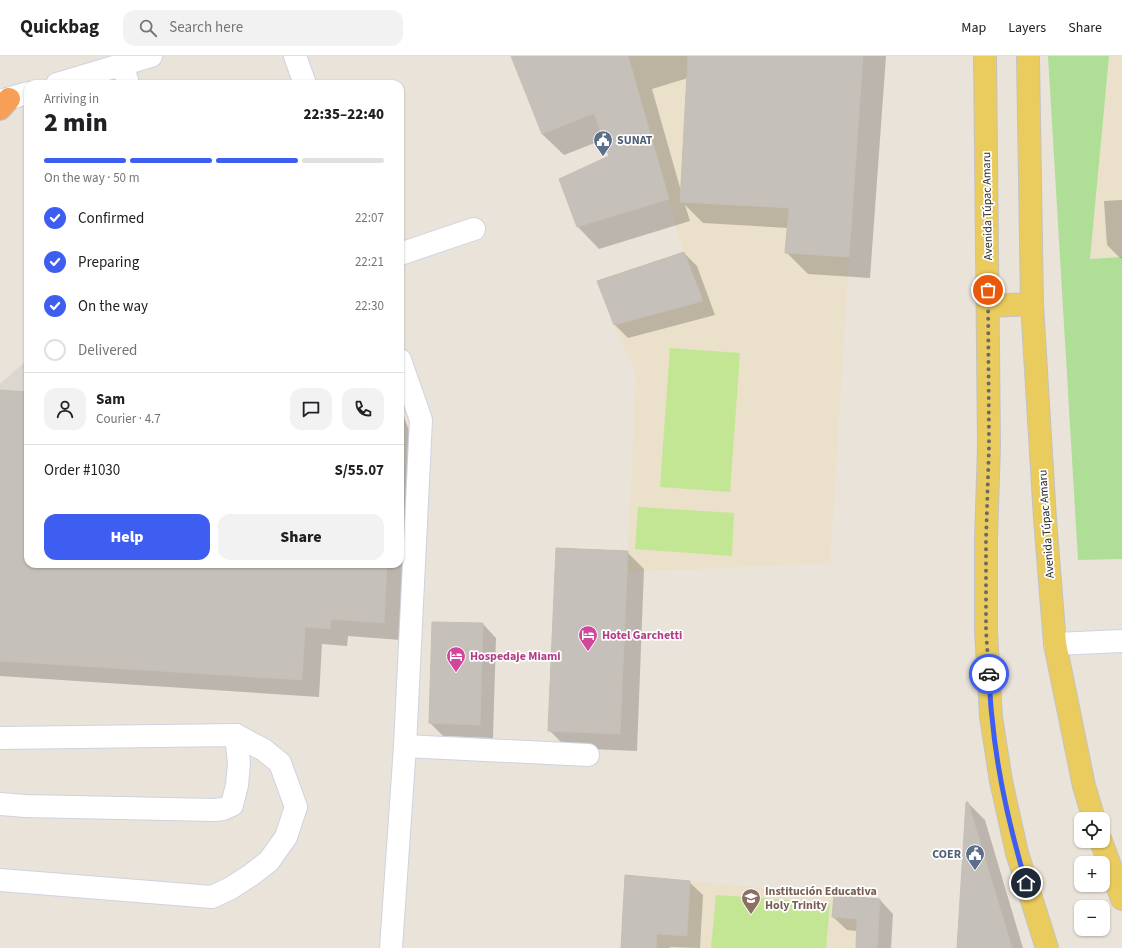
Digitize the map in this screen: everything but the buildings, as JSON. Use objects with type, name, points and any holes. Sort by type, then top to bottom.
[{"type":"main road","name":"Avenida Túpac Amaru","points":[[985,56],[989,446],[986,540],[986,631],[992,717],[1001,782],[1017,853],[1047,948]]},
{"type":"main road","name":"Avenida Túpac Amaru","points":[[1028,56],[1032,304],[1045,519],[1055,644],[1084,786],[1092,812]]},
{"type":"main road","points":[[988,306],[1032,304]]},
{"type":"main road","points":[[1104,848],[1122,899]]},
{"type":"street","points":[[84,80],[125,74],[151,56]]},
{"type":"street","points":[[295,56],[304,80]]},
{"type":"street","points":[[404,253],[474,229]]},
{"type":"street","points":[[391,948],[405,746],[421,420],[404,371]]},
{"type":"street","points":[[1055,644],[1122,641]]},
{"type":"street","points":[[0,804],[25,806],[223,810],[232,805],[237,785],[239,763],[236,735]]},
{"type":"street","points":[[0,738],[236,735],[264,750],[280,763],[296,807],[286,837],[269,861],[252,875],[231,888],[212,897],[0,880]]},
{"type":"street","points":[[405,746],[588,755]]},
{"type":"shaded area","points":[[627,56],[863,56],[830,563],[627,572],[636,374],[614,325],[703,301],[681,244]]},
{"type":"shaded area","points":[[1109,56],[1122,56],[1122,257],[1090,259]]},
{"type":"shaded area","points":[[24,363],[24,392],[0,390],[0,384]]},
{"type":"shaded area","name":"Institución Educativa Holy Trinity","points":[[625,875],[880,899],[877,948],[621,948]]},
{"type":"green space","points":[[1048,56],[1109,56],[1090,259],[1122,257],[1122,559],[1078,560]]},
{"type":"green space","points":[[670,348],[740,353],[730,492],[660,487]]},
{"type":"green space","points":[[638,507],[734,513],[732,556],[635,549]]},
{"type":"green space","points":[[716,895],[830,903],[826,948],[711,948]]},
{"type":"way so far","points":[[988,290],[989,446],[986,540],[986,631],[989,674]]},
{"type":"place","name":"SUNAT","points":[[603,157]]},
{"type":"place","name":"Hotel Garchetti","points":[[588,652]]},
{"type":"place","name":"Hospedaje Miami","points":[[456,673]]},
{"type":"place","name":"COER","points":[[975,871]]},
{"type":"place","name":"Institución Educativa Holy Trinity","points":[[751,915]]},
{"type":"route","points":[[989,674],[992,717],[1001,782],[1017,853],[1026,883]]}]
